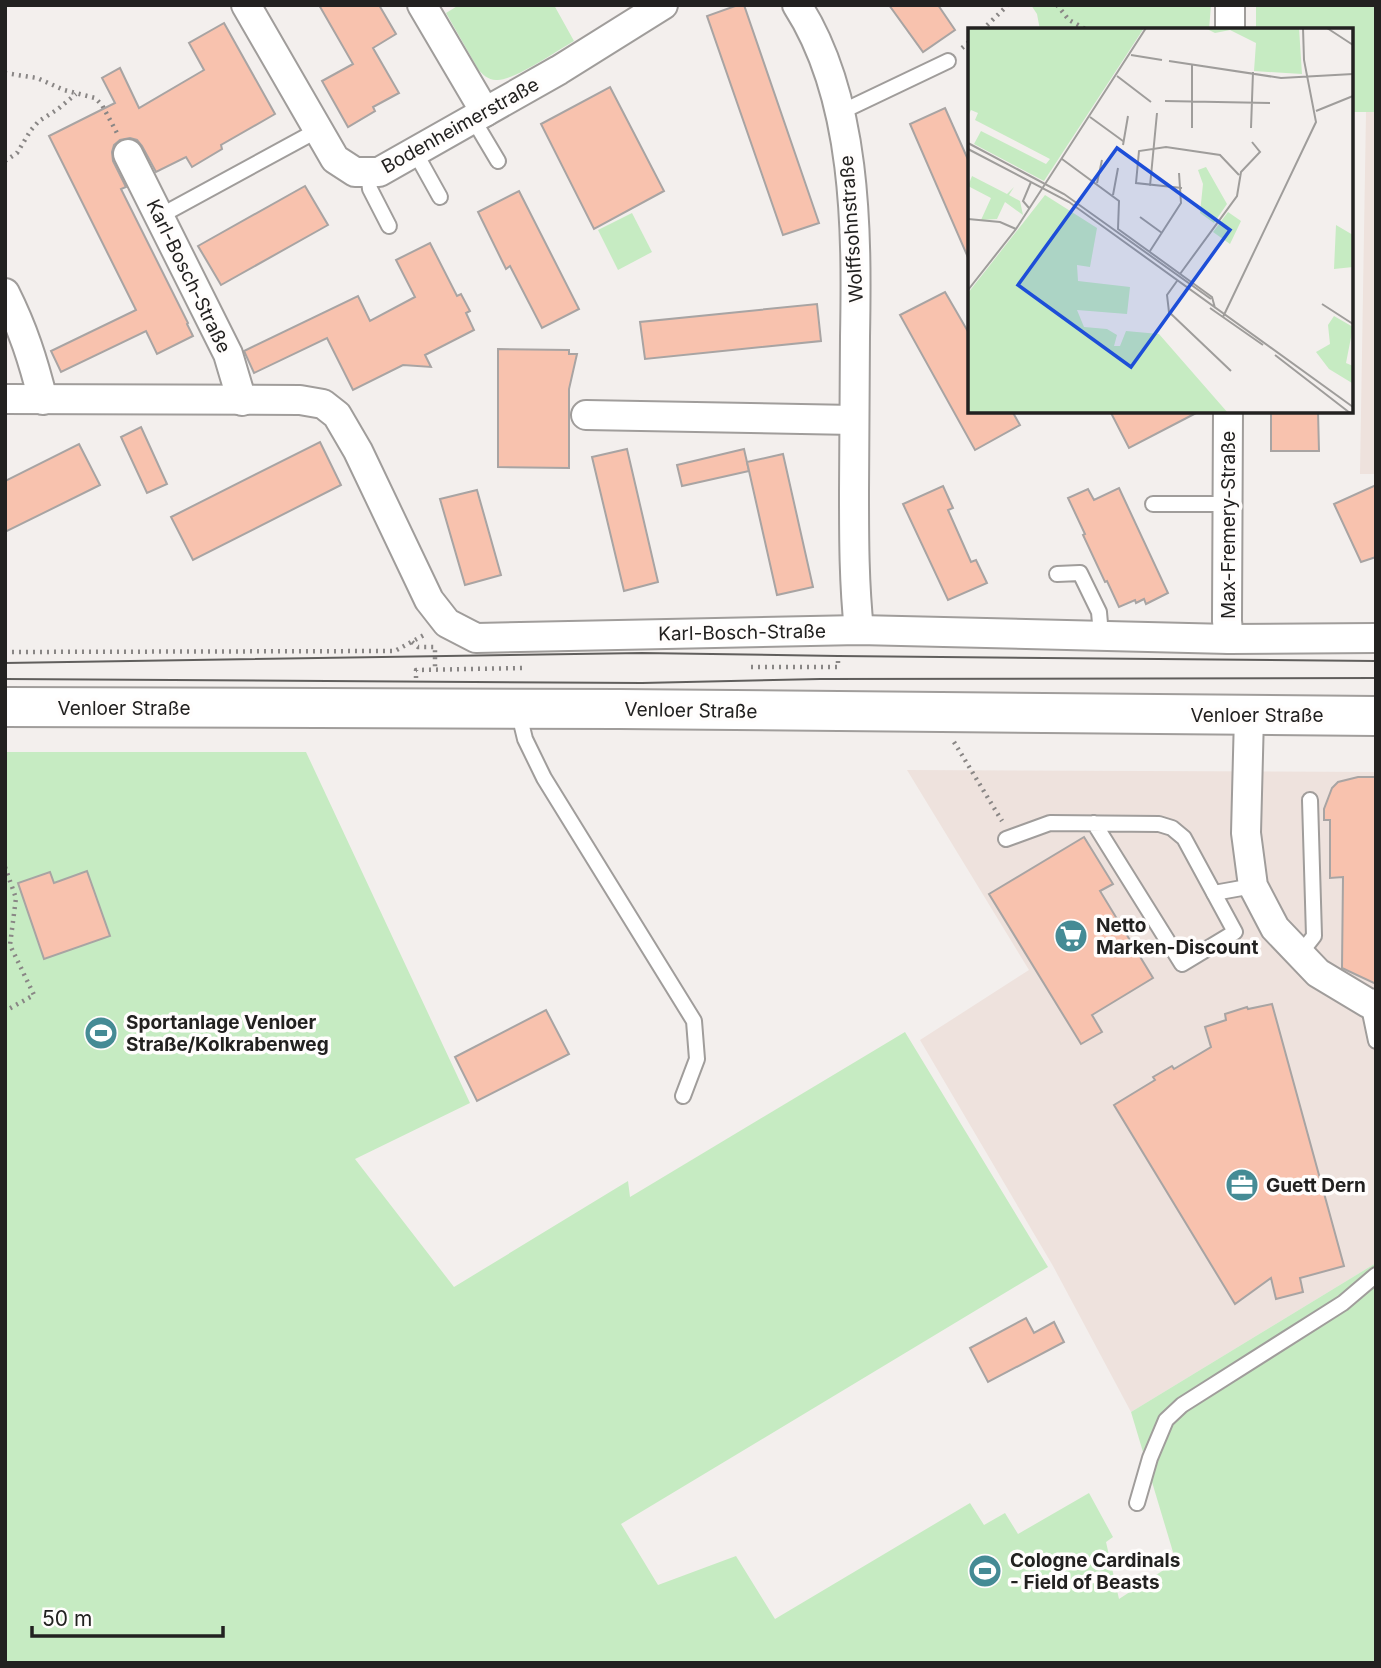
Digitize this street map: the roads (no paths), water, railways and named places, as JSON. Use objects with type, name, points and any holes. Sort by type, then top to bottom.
[{"type":"main road","name":"Venloer Straße","points":[[5,707],[1376,716]]},
{"type":"street","name":"Bodenheimerstraße","points":[[246,5],[335,159],[355,172],[379,172],[570,63],[663,5]]},
{"type":"street","points":[[422,5],[479,115]]},
{"type":"street","name":"Wolffsohnstraße","points":[[797,5],[830,72],[852,177],[856,280],[854,542],[859,630]]},
{"type":"street","points":[[1230,5],[1230,28]]},
{"type":"street","name":"Karl-Bosch-Straße","points":[[128,154],[228,354],[242,401]]},
{"type":"street","points":[[5,293],[21,325],[43,400]]},
{"type":"street","name":"Karl-Bosch-Straße","points":[[5,399],[300,400],[323,404],[337,415],[358,451],[429,600],[447,622],[476,638],[859,630],[1229,639],[1376,638]]},
{"type":"street","name":"Max-Fremery-Straße","points":[[1228,413],[1229,639]]},
{"type":"street","points":[[586,415],[855,420]]},
{"type":"street","points":[[1249,716],[1246,833],[1253,886],[1275,929],[1318,973],[1372,1004]]},
{"type":"lane","points":[[839,113],[948,61]]},
{"type":"lane","points":[[479,115],[498,161]]},
{"type":"lane","points":[[160,216],[318,130]]},
{"type":"lane","points":[[415,152],[440,197]]},
{"type":"lane","points":[[368,172],[370,189],[389,226]]},
{"type":"lane","points":[[1153,504],[1227,504]]},
{"type":"lane","points":[[1057,574],[1080,573],[1100,612],[1101,635]]},
{"type":"lane","points":[[518,709],[525,739],[544,778],[694,1021],[697,1059],[683,1097]]},
{"type":"lane","points":[[1300,954],[1314,936],[1310,800]]},
{"type":"lane","points":[[1010,838],[1050,823],[1094,823],[1159,824],[1172,828],[1184,838],[1235,932],[1182,964],[1094,823]]},
{"type":"lane","points":[[1214,893],[1253,886]]},
{"type":"lane","points":[[1372,1004],[1376,1041]]},
{"type":"lane","points":[[1136,1503],[1150,1458],[1166,1420],[1182,1405],[1343,1303],[1376,1275]]},
{"type":"tram line","points":[[5,663],[642,653],[1376,661]]},
{"type":"tram line","points":[[5,679],[642,683],[820,679],[1376,678]]},
{"type":"place","name":"Netto Marken-Discount","points":[[1071,936]]},
{"type":"place","name":"Sportanlage Venloer Straße/Kolkrabenweg","points":[[101,1033]]},
{"type":"place","name":"Guett Dern","points":[[1242,1185]]},
{"type":"place","name":"Cologne Cardinals - Field of Beasts","points":[[985,1571]]}]
